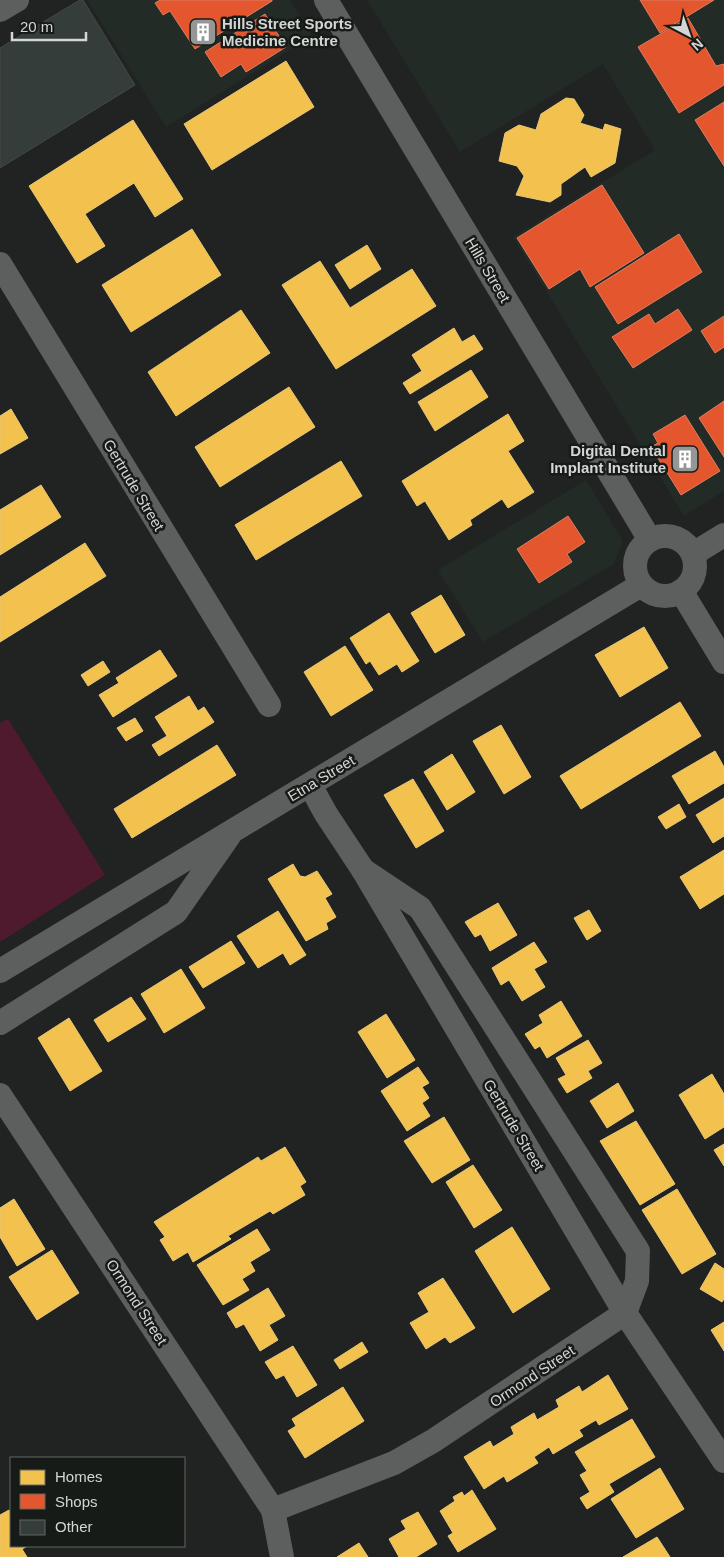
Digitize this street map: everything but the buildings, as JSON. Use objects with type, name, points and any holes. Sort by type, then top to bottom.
[{"type":"street","points":[[0,10],[17,0]]},
{"type":"street","name":"Hills Street","points":[[326,0],[650,540]]},
{"type":"street","name":"Gertrude Street","points":[[0,264],[269,705]]},
{"type":"street","points":[[693,554],[724,535]]},
{"type":"street","points":[[670,536],[687,546],[693,554],[694,571],[692,579],[681,591],[664,596],[655,595],[641,585],[634,569],[635,560],[643,545],[650,540],[670,536]]},
{"type":"street","name":"Etna Street","points":[[0,971],[641,585]]},
{"type":"street","points":[[681,591],[724,662]]},
{"type":"street","name":"Gertrude Street","points":[[310,785],[326,814],[363,870],[626,1313],[724,1462]]},
{"type":"street","points":[[0,1023],[176,912],[234,829]]},
{"type":"street","points":[[363,870],[420,908],[638,1251],[637,1281],[626,1313]]},
{"type":"street","name":"Ormond Street","points":[[0,1095],[273,1510],[282,1557]]},
{"type":"street","name":"Ormond Street","points":[[273,1510],[394,1463],[433,1441],[626,1313]]},
{"type":"shaded area","points":[[87,0],[290,0],[312,36],[166,127]]},
{"type":"shaded area","points":[[367,0],[724,0],[724,491],[684,516],[513,237],[655,150],[603,64],[460,152]]},
{"type":"shaded area","points":[[586,480],[623,541],[614,564],[483,642],[438,570]]},
{"type":"shaded area","points":[[8,719],[105,875],[0,942],[0,723]]},
{"type":"place","name":"Hills Street Sports Medicine Centre","points":[[203,32]]},
{"type":"place","name":"Digital Dental Implant Institute","points":[[685,459]]}]
